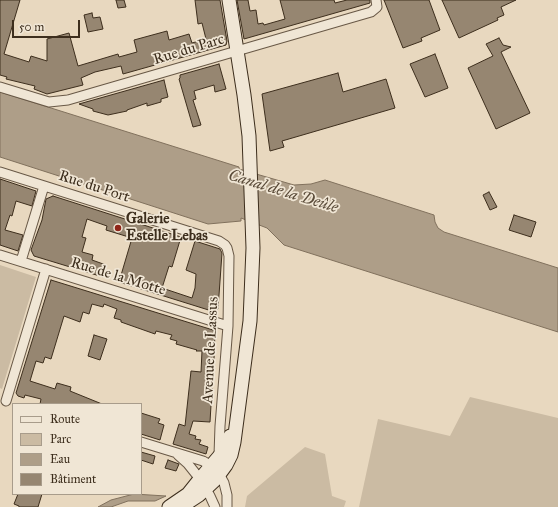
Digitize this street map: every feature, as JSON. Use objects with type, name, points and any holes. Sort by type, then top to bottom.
[{"type":"street","points":[[142,442],[217,466],[229,460],[233,449],[250,321],[253,248],[247,115],[229,0]]},
{"type":"street","name":"Rue du Parc","points":[[0,87],[39,100],[49,102],[62,101],[371,12],[377,7],[376,0]]},
{"type":"street","name":"Rue du Port","points":[[0,172],[219,241],[225,245]]},
{"type":"street","points":[[22,261],[44,186]]},
{"type":"street","name":"Avenue de Lassus","points":[[225,245],[229,256],[228,326],[217,466],[227,495],[226,507]]},
{"type":"street","name":"Rue de la Motte","points":[[0,255],[228,326]]},
{"type":"street","points":[[7,402],[46,269]]},
{"type":"street","points":[[181,507],[194,498],[217,466],[228,443],[237,411]]},
{"type":"street","points":[[171,451],[188,464],[203,484],[215,507]]},
{"type":"street","points":[[169,507],[203,484]]},
{"type":"green space","points":[[0,265],[36,277],[2,389],[0,388]]},
{"type":"green space","points":[[470,397],[558,418],[558,507],[359,507],[378,419],[450,436]]},
{"type":"green space","points":[[305,447],[325,454],[332,496],[346,501],[344,507],[245,507],[247,496]]},
{"type":"water","name":"Canal de la Deûle","points":[[0,92],[239,167],[239,169],[294,185],[311,184],[325,180],[434,215],[438,228],[444,232],[558,268],[558,332],[284,245],[267,228],[241,218],[241,221],[208,224],[0,157]]},
{"type":"water","points":[[130,495],[166,496],[155,501],[128,501],[111,507],[98,507],[111,500]]},
{"type":"building","points":[[0,0],[20,0],[4,54],[29,62],[31,56],[47,61],[47,39],[69,33],[78,66],[118,54],[119,57],[137,52],[134,40],[167,31],[169,40],[189,34],[192,43],[206,39],[202,23],[198,24],[195,0],[220,0],[227,41],[226,45],[123,74],[121,66],[95,72],[81,78],[83,85],[47,94],[34,89],[35,86],[6,79],[7,77],[0,75]]},
{"type":"building","points":[[116,0],[124,0],[126,7],[118,8]]},
{"type":"building","points":[[237,0],[248,0],[250,11],[256,10],[258,24],[263,23],[264,25],[285,19],[280,0],[334,0],[335,3],[347,0],[370,0],[370,3],[244,39]]},
{"type":"building","points":[[384,0],[429,0],[440,30],[421,38],[422,41],[403,48]]},
{"type":"building","points":[[442,0],[516,0],[501,7],[504,15],[497,18],[498,20],[459,38]]},
{"type":"building","points":[[92,13],[93,18],[100,17],[103,29],[88,32],[84,15]]},
{"type":"building","points":[[499,38],[503,45],[511,47],[501,52],[530,113],[496,129],[468,68],[493,56],[486,44]]},
{"type":"building","points":[[435,54],[448,88],[425,97],[410,64]]},
{"type":"building","points":[[219,64],[226,89],[215,92],[214,85],[194,91],[196,99],[193,100],[201,125],[193,127],[179,79],[180,75]]},
{"type":"building","points":[[338,73],[343,92],[386,79],[395,108],[282,141],[284,147],[270,151],[262,94]]},
{"type":"building","points":[[164,80],[168,97],[161,99],[161,102],[147,106],[147,103],[127,111],[108,115],[93,111],[93,109],[79,104]]},
{"type":"building","points":[[0,179],[36,191],[32,206],[16,201],[12,216],[10,215],[5,230],[23,235],[18,251],[0,245]]},
{"type":"building","points":[[489,192],[497,207],[490,210],[483,195]]},
{"type":"building","points":[[53,196],[181,237],[172,267],[169,266],[162,288],[192,298],[195,288],[196,274],[186,270],[195,241],[220,249],[222,253],[218,309],[215,312],[119,282],[132,238],[106,230],[107,226],[87,219],[82,237],[86,238],[82,252],[93,255],[92,260],[106,265],[103,277],[34,256],[31,250],[42,220],[46,199]]},
{"type":"building","points":[[514,215],[536,222],[531,237],[509,230]]},
{"type":"building","points":[[51,280],[213,330],[215,332],[214,359],[211,359],[210,377],[210,388],[212,388],[210,422],[193,421],[189,434],[196,436],[195,439],[201,440],[199,444],[208,447],[206,454],[173,444],[179,424],[185,426],[191,371],[201,372],[202,351],[196,351],[197,350],[176,344],[177,341],[170,339],[172,335],[156,331],[155,334],[121,322],[121,320],[114,318],[117,309],[104,304],[103,307],[92,304],[89,314],[83,312],[80,322],[64,316],[51,359],[45,357],[43,363],[36,361],[30,381],[55,389],[57,383],[71,387],[70,391],[100,403],[40,403],[41,399],[25,395],[24,398],[18,396],[16,393]]},
{"type":"building","points":[[94,335],[107,339],[100,360],[88,356]]},
{"type":"building","points":[[142,413],[160,419],[158,423],[164,425],[160,440],[142,434]]},
{"type":"building","points":[[142,452],[155,456],[153,464],[142,460]]},
{"type":"building","points":[[168,460],[179,464],[176,471],[165,468]]},
{"type":"building","points":[[18,495],[42,495],[38,507],[19,507],[14,504]]},
{"type":"place","name":"Galerie Estelle Lebas","points":[[118,228]]}]
